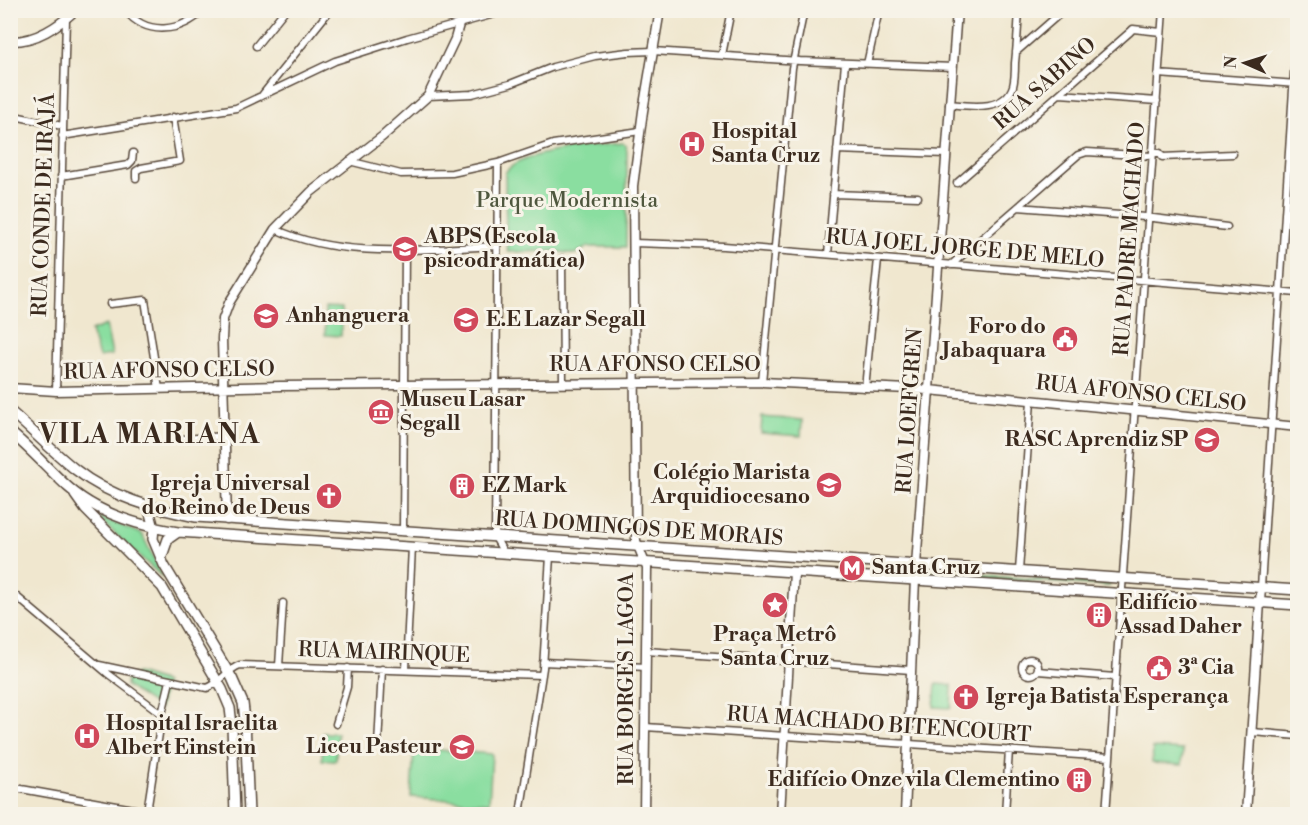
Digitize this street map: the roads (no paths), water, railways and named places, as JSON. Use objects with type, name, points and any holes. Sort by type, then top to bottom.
[{"type":"main road","name":"RUA DOMINGOS DE MORAIS","points":[[10,411],[78,471],[148,506],[196,517],[1298,590]]},
{"type":"main road","name":"RUA DOMINGOS DE MORAIS","points":[[10,432],[69,488],[90,502],[112,513],[154,528],[178,532],[1298,605]]},
{"type":"main road","points":[[69,488],[85,509],[162,587],[218,682],[231,713],[235,814]]},
{"type":"main road","points":[[148,506],[154,528],[153,539],[162,559],[228,671],[243,703],[249,814]]},
{"type":"main road","points":[[209,535],[227,520]]},
{"type":"main road","points":[[162,559],[168,540],[178,532]]},
{"type":"street","points":[[10,41],[33,38],[66,19],[76,10]]},
{"type":"street","points":[[125,10],[139,22],[160,29],[182,26],[204,10]]},
{"type":"street","points":[[256,46],[285,10]]},
{"type":"street","points":[[261,97],[330,10]]},
{"type":"street","points":[[227,520],[222,339],[223,319],[238,286],[275,229],[311,192],[428,96],[452,47],[463,10]]},
{"type":"street","points":[[62,136],[236,108],[335,61],[407,38],[460,26],[509,10]]},
{"type":"street","points":[[637,547],[633,186],[639,135],[660,10]]},
{"type":"street","points":[[722,55],[731,10]]},
{"type":"street","points":[[762,382],[792,61],[804,10]]},
{"type":"street","points":[[867,64],[879,10]]},
{"type":"street","name":"RUA LOEFGREN","points":[[905,814],[915,579],[957,10]]},
{"type":"street","points":[[950,104],[980,106],[1005,98],[1012,88],[1019,10]]},
{"type":"street","points":[[1016,52],[1064,10]]},
{"type":"street","name":"RUA PADRE MACHADO","points":[[1106,814],[1163,10]]},
{"type":"street","points":[[1246,814],[1296,84],[1298,12]]},
{"type":"street","name":"RUA CONDE DE IRAJÁ","points":[[56,391],[66,19]]},
{"type":"street","name":"RUA SABINO","points":[[957,183],[1133,29],[1161,32]]},
{"type":"street","points":[[428,96],[472,94],[510,84],[553,67],[595,56],[628,52],[653,51],[792,61],[953,67]]},
{"type":"street","points":[[828,254],[845,63]]},
{"type":"street","points":[[1158,74],[1296,84]]},
{"type":"street","points":[[1060,94],[1157,101]]},
{"type":"street","points":[[10,114],[62,126]]},
{"type":"street","points":[[136,178],[136,171],[141,168],[180,161],[173,117]]},
{"type":"street","points":[[348,161],[392,172],[416,175],[461,172],[498,164],[553,144],[639,135]]},
{"type":"street","points":[[837,150],[946,157]]},
{"type":"street","points":[[61,176],[128,165],[132,161],[133,153]]},
{"type":"street","points":[[951,265],[1081,153],[1160,153],[1162,157],[1233,154]]},
{"type":"street","points":[[498,164],[495,537],[504,553]]},
{"type":"street","points":[[833,194],[918,197]]},
{"type":"street","points":[[1018,207],[1227,227]]},
{"type":"street","points":[[1286,217],[1298,218]]},
{"type":"street","points":[[275,229],[297,239],[334,247],[405,249],[496,246]]},
{"type":"street","name":"RUA JOEL JORGE DE MELO","points":[[634,243],[724,246],[1298,293]]},
{"type":"street","points":[[403,531],[405,249]]},
{"type":"street","points":[[562,259],[563,383]]},
{"type":"street","points":[[865,387],[878,259]]},
{"type":"street","points":[[110,304],[145,300],[159,389]]},
{"type":"street","name":"RUA AFONSO CELSO","points":[[10,388],[56,391],[496,383],[762,382],[929,390],[1298,427]]},
{"type":"street","points":[[1019,571],[1031,401]]},
{"type":"street","points":[[183,438],[225,436]]},
{"type":"street","points":[[406,669],[412,547]]},
{"type":"street","name":"RUA BORGES LAGOA","points":[[637,547],[647,568],[644,813]]},
{"type":"street","points":[[520,814],[542,675],[550,556]]},
{"type":"street","points":[[780,814],[794,572]]},
{"type":"street","points":[[10,591],[123,686],[162,714]]},
{"type":"street","points":[[279,666],[283,603]]},
{"type":"street","points":[[646,651],[911,670]]},
{"type":"street","points":[[543,662],[646,667]]},
{"type":"street","points":[[99,665],[207,688],[218,682],[228,671]]},
{"type":"street","name":"RUA MAIRINQUE","points":[[228,671],[240,665],[542,675]]},
{"type":"street","points":[[336,724],[347,687],[348,668]]},
{"type":"street","points":[[378,745],[382,669]]},
{"type":"street","points":[[123,686],[123,680],[129,671]]},
{"type":"street","points":[[1038,671],[1115,677]]},
{"type":"street","points":[[147,812],[162,714],[170,681]]},
{"type":"street","name":"RUA MACHADO BITENCOURT","points":[[645,726],[1110,757]]},
{"type":"street","points":[[1252,732],[1298,736]]},
{"type":"street","points":[[1005,814],[1009,750]]},
{"type":"street","points":[[10,787],[162,814]]},
{"type":"street","points":[[87,814],[90,801]]},
{"type":"street","points":[[644,813],[790,814]]},
{"type":"place","name":"Hospital Santa Cruz","points":[[692,144]]},
{"type":"place","name":"ABPS (Escola psicodramática)","points":[[405,249]]},
{"type":"place","name":"Anhanguera","points":[[266,316]]},
{"type":"place","name":"E.E Lazar Segall","points":[[466,320]]},
{"type":"place","name":"Foro do Jabaquara","points":[[1065,339]]},
{"type":"place","name":"Museu Lasar Segall","points":[[381,412]]},
{"type":"place","name":"RASC Aprendiz SP","points":[[1207,440]]},
{"type":"place","name":"Colégio Marista Arquidiocesano","points":[[829,485]]},
{"type":"place","name":"EZ Mark","points":[[462,486]]},
{"type":"place","name":"Igreja Universal do Reino de Deus","points":[[329,496]]},
{"type":"place","name":"Santa Cruz","points":[[852,568]]},
{"type":"place","name":"Praça Metrô Santa Cruz","points":[[775,605]]},
{"type":"place","name":"Edifício Assad Daher","points":[[1099,615]]},
{"type":"place","name":"3ª Cia","points":[[1159,668]]},
{"type":"place","name":"Igreja Batista Esperança","points":[[966,697]]},
{"type":"place","name":"Hospital Israelita Albert Einstein","points":[[87,736]]},
{"type":"place","name":"Liceu Pasteur","points":[[462,747]]},
{"type":"place","name":"Edifício Onze vila Clementino","points":[[1079,780]]},
{"type":"district","name":"VILA MARIANA","points":[[150,435]]},
{"type":"park label","name":"Parque Modernista","points":[[567,201]]}]
